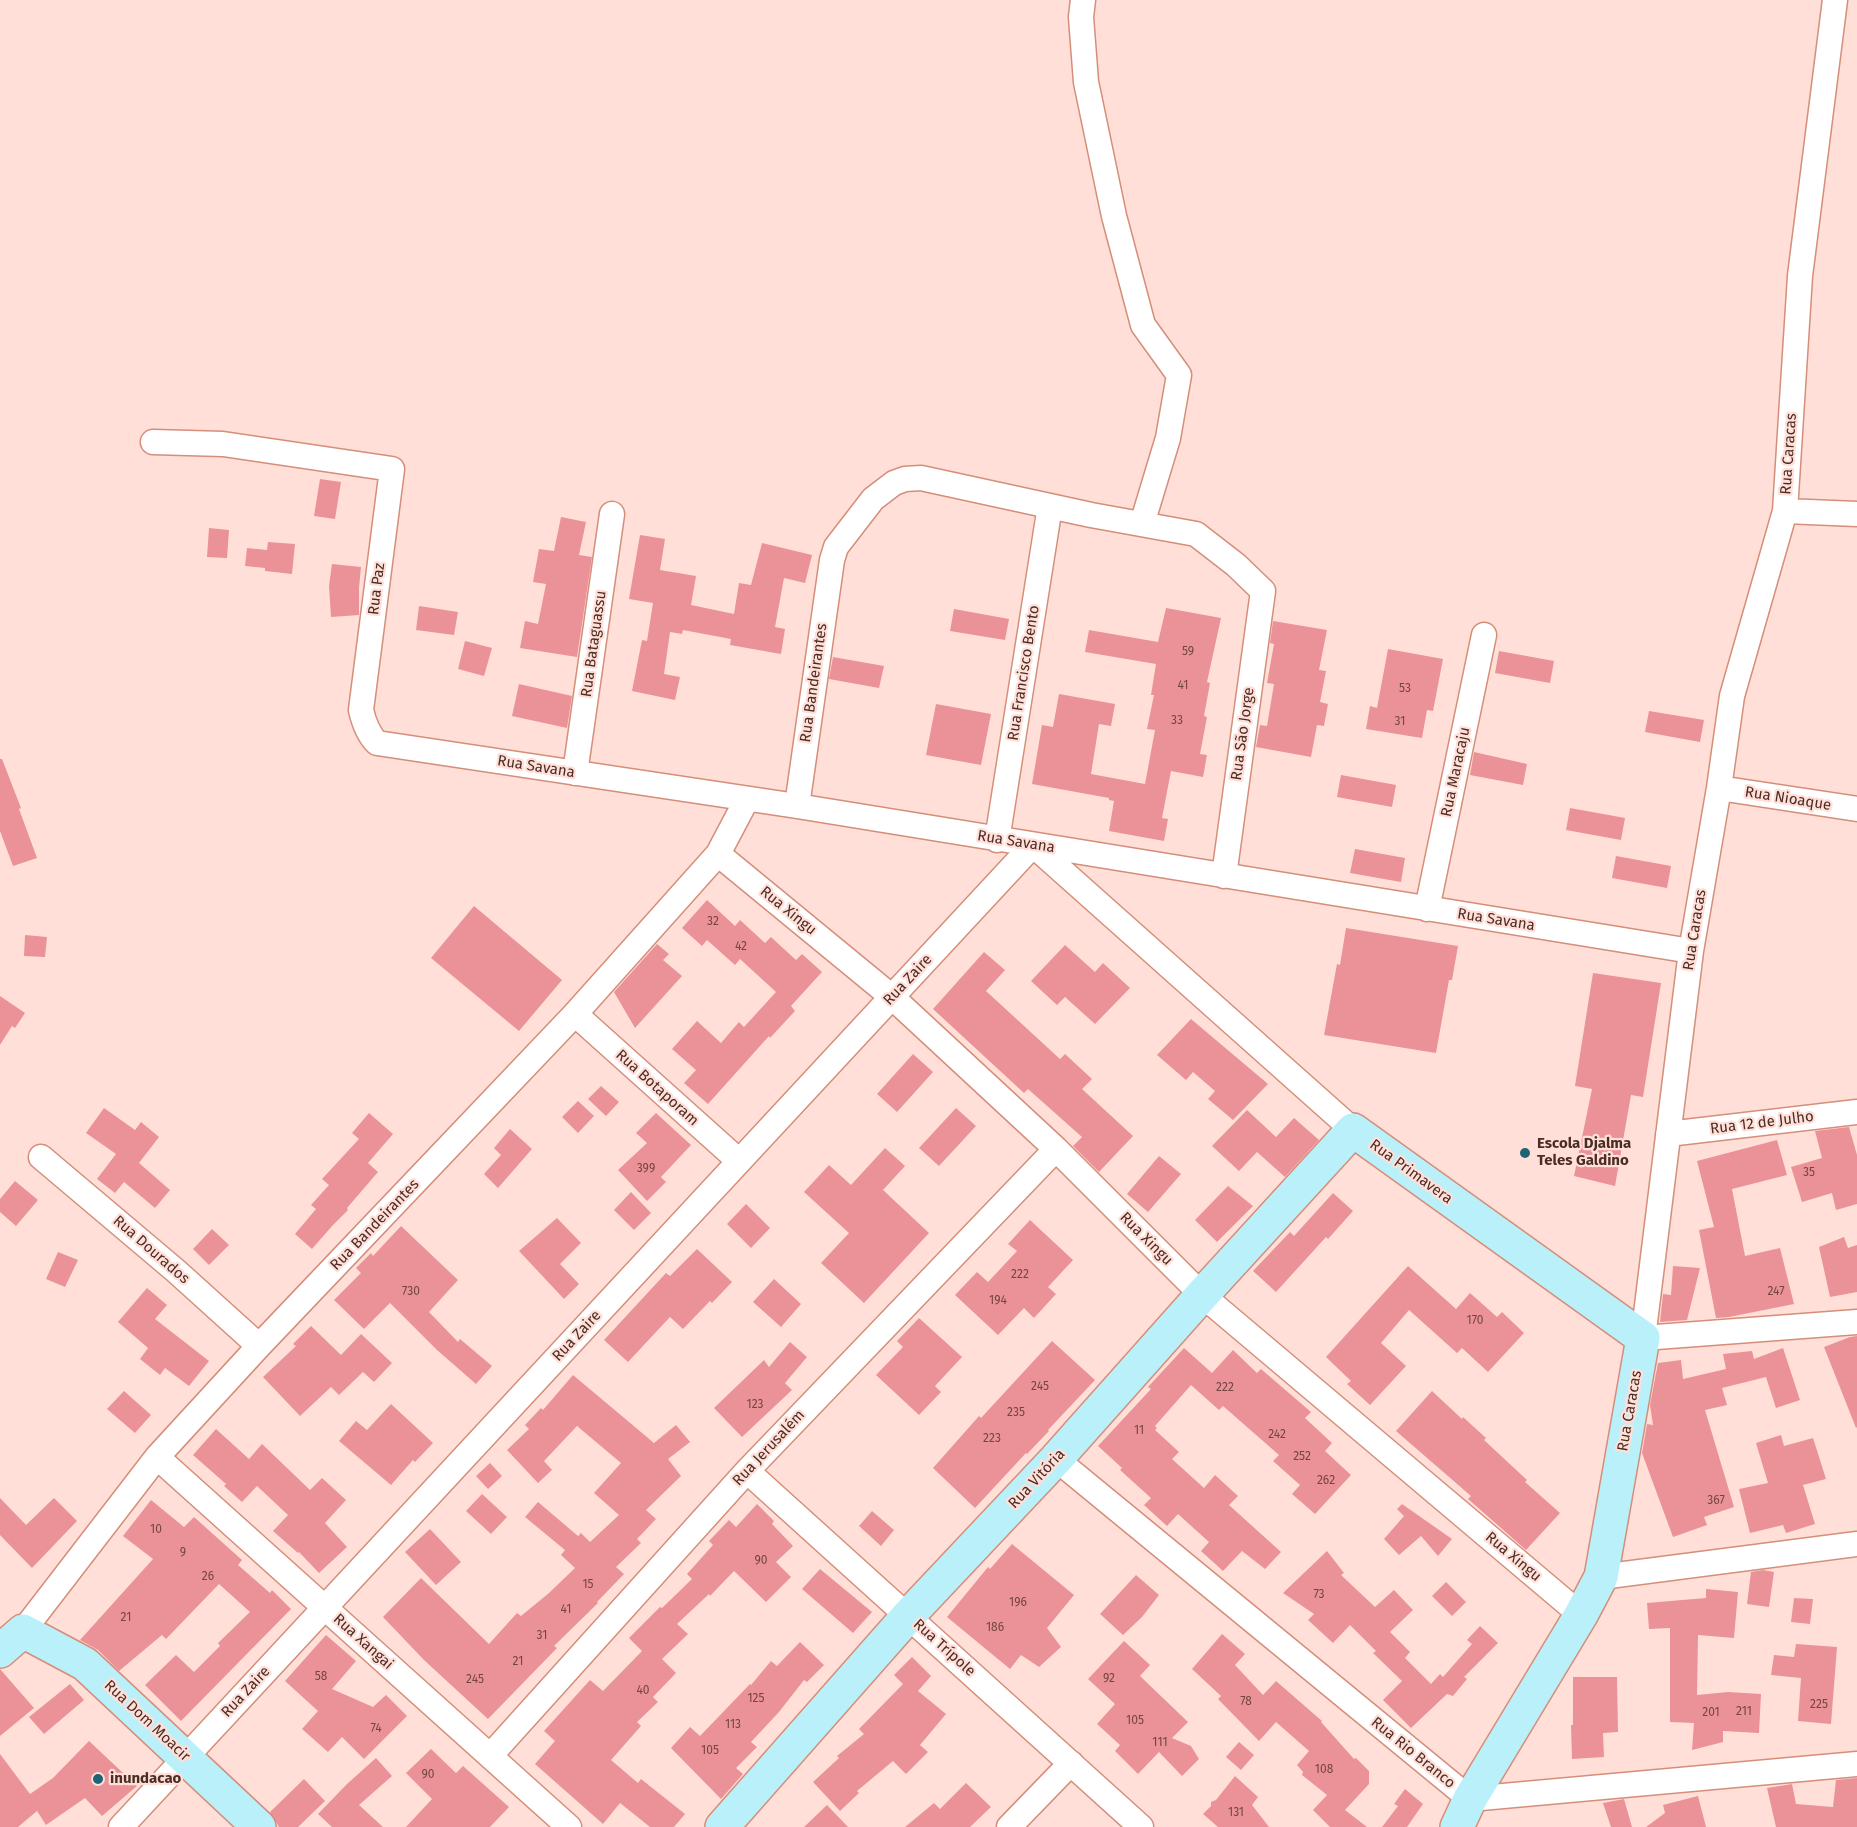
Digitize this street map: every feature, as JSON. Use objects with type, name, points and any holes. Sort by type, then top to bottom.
[{"type":"street","points":[[1050,506],[1142,524],[1168,438],[1179,375],[1143,325],[1114,216],[1086,82],[1081,17],[1083,0]]},
{"type":"street","name":"Rua Caracas","points":[[1463,1813],[1581,1615],[1601,1577],[1643,1338],[1691,951],[1732,696],[1785,511],[1800,276],[1835,0]]},
{"type":"street","name":"Rua Paz","points":[[153,442],[223,444],[392,469],[361,710]]},
{"type":"street","name":"Rua Bandeirantes","points":[[796,806],[832,560],[836,547],[873,499],[894,483],[905,479],[921,478],[1050,506]]},
{"type":"street","name":"Rua Francisco Bento","points":[[998,840],[1050,506]]},
{"type":"street","points":[[1785,511],[1857,514]]},
{"type":"street","name":"Rua Bataguassu","points":[[575,773],[612,514]]},
{"type":"street","name":"Rua São Jorge","points":[[1142,524],[1196,534],[1236,565],[1263,591],[1224,876]]},
{"type":"street","name":"Rua Maracaju","points":[[1427,909],[1484,635]]},
{"type":"street","name":"Rua Savana","points":[[361,710],[367,729],[377,743],[796,806],[1691,951]]},
{"type":"street","name":"Rua Nioaque","points":[[1719,788],[1857,809]]},
{"type":"street","name":"Rua Bandeirantes","points":[[12,1641],[157,1457],[259,1346],[575,1014],[718,854],[747,799]]},
{"type":"street","name":"Rua Zaire","points":[[121,1827],[1032,845]]},
{"type":"street","name":"Rua Primavera","points":[[1032,845],[1353,1130],[1643,1338]]},
{"type":"street","name":"Rua Xingu","points":[[718,854],[892,997],[1056,1149],[1202,1295],[1581,1615]]},
{"type":"street","name":"Rua Botaporam","points":[[575,1014],[739,1161]]},
{"type":"street","name":"Rua 12 de Julho","points":[[1668,1134],[1857,1112]]},
{"type":"street","name":"Rua Vitória","points":[[722,1827],[908,1616],[1056,1459],[1353,1130]]},
{"type":"street","name":"Rua Jerusalém","points":[[490,1756],[747,1471],[1056,1149]]},
{"type":"street","name":"Rua Dourados","points":[[41,1156],[176,1271],[259,1346]]},
{"type":"street","points":[[1643,1338],[1857,1322]]},
{"type":"street","name":"Rua Xangai","points":[[157,1457],[569,1827]]},
{"type":"street","name":"Rua Rio Branco","points":[[1056,1459],[1463,1813],[1857,1764]]},
{"type":"street","name":"Rua Trípole","points":[[747,1471],[1141,1827]]},
{"type":"street","points":[[1601,1577],[1857,1544]]},
{"type":"street","name":"Rua Dom Moacir","points":[[12,1641],[85,1664],[259,1827]]},
{"type":"street","points":[[1009,1827],[1071,1763]]},
{"type":"building","points":[[320,479],[341,482],[335,519],[314,516]]},
{"type":"building","points":[[561,517],[586,522],[579,555],[592,557],[577,657],[520,648],[525,621],[538,624],[546,584],[533,582],[539,549],[554,551]]},
{"type":"building","points":[[209,528],[229,530],[227,558],[207,557]]},
{"type":"building","points":[[640,535],[665,539],[660,570],[696,576],[691,605],[734,614],[739,583],[751,585],[762,543],[812,555],[805,583],[784,578],[775,627],[785,629],[781,654],[730,645],[731,639],[683,630],[682,634],[670,632],[664,674],[680,677],[675,700],[632,691],[642,640],[647,641],[653,603],[629,599]]},
{"type":"building","points":[[268,542],[295,544],[292,574],[245,566],[247,548],[267,550]]},
{"type":"building","points":[[332,564],[361,567],[359,615],[331,617],[329,586]]},
{"type":"building","points":[[419,606],[458,612],[454,635],[416,630]]},
{"type":"building","points":[[1166,608],[1221,618],[1207,682],[1210,683],[1204,716],[1207,717],[1200,754],[1207,755],[1203,777],[1171,771],[1162,818],[1168,819],[1164,841],[1109,831],[1114,801],[1109,798],[1032,784],[1042,725],[1053,727],[1059,694],[1115,704],[1111,726],[1099,724],[1091,774],[1145,784],[1155,730],[1147,729],[1154,695],[1151,695],[1156,664],[1085,652],[1089,630],[1158,642]]},
{"type":"building","points":[[954,609],[1009,619],[1005,640],[950,631]]},
{"type":"building","points":[[1273,621],[1327,630],[1319,670],[1326,671],[1320,702],[1328,704],[1324,726],[1317,725],[1311,757],[1256,747],[1260,725],[1267,726],[1274,684],[1267,683],[1274,644],[1270,643]]},
{"type":"building","points":[[465,641],[492,648],[484,676],[458,669]]},
{"type":"building","points":[[1388,649],[1443,659],[1433,711],[1427,710],[1422,738],[1366,729],[1370,706],[1377,708]]},
{"type":"building","points":[[1499,651],[1554,661],[1550,683],[1495,673]]},
{"type":"building","points":[[833,657],[884,666],[879,688],[829,679]]},
{"type":"building","points":[[519,684],[572,696],[567,728],[512,716]]},
{"type":"building","points":[[936,704],[991,714],[981,765],[926,755]]},
{"type":"building","points":[[1649,711],[1704,720],[1700,742],[1645,732]]},
{"type":"building","points":[[1474,752],[1527,764],[1523,785],[1470,775]]},
{"type":"building","points":[[0,759],[2,759],[21,808],[19,809],[37,858],[13,866],[0,831]]},
{"type":"building","points":[[1341,775],[1396,785],[1392,807],[1337,797]]},
{"type":"building","points":[[1570,808],[1625,818],[1621,840],[1566,830]]},
{"type":"building","points":[[1355,849],[1405,858],[1401,882],[1350,873]]},
{"type":"building","points":[[1616,856],[1671,866],[1667,888],[1612,878]]},
{"type":"building","points":[[707,900],[735,926],[740,920],[765,943],[771,937],[796,960],[802,954],[822,972],[791,1006],[795,1011],[770,1038],[769,1036],[708,1104],[684,1083],[696,1070],[672,1049],[697,1021],[721,1043],[739,1022],[744,1027],[776,992],[740,959],[735,965],[707,940],[702,946],[682,928]]},
{"type":"building","points":[[474,906],[562,980],[519,1031],[431,958]]},
{"type":"building","points":[[1346,928],[1458,946],[1452,980],[1449,980],[1436,1053],[1324,1035]]},
{"type":"building","points":[[25,935],[47,937],[45,957],[24,956]]},
{"type":"building","points":[[657,944],[669,954],[663,960],[682,976],[635,1028],[614,992]]},
{"type":"building","points":[[1065,945],[1095,972],[1103,963],[1130,988],[1095,1024],[1065,997],[1057,1005],[1031,981]]},
{"type":"building","points":[[984,952],[1005,970],[986,991],[1060,1059],[1065,1054],[1092,1079],[1082,1089],[1133,1136],[1099,1172],[1073,1146],[1082,1137],[1028,1089],[1024,1093],[933,1009]]},
{"type":"building","points":[[1593,973],[1661,983],[1643,1097],[1631,1095],[1615,1186],[1574,1176],[1592,1089],[1575,1086]]},
{"type":"building","points":[[0,996],[25,1013],[15,1028],[12,1026],[0,1045]]},
{"type":"building","points":[[1191,1019],[1268,1084],[1233,1120],[1208,1099],[1215,1091],[1193,1072],[1186,1080],[1157,1055]]},
{"type":"building","points":[[913,1054],[933,1072],[897,1112],[877,1094]]},
{"type":"building","points":[[601,1086],[619,1102],[606,1116],[588,1099]]},
{"type":"building","points":[[578,1101],[594,1116],[578,1133],[562,1117]]},
{"type":"building","points":[[104,1108],[135,1130],[141,1122],[159,1137],[139,1163],[170,1190],[155,1208],[124,1182],[115,1193],[97,1179],[116,1154],[86,1133]]},
{"type":"building","points":[[956,1108],[976,1126],[939,1166],[919,1148]]},
{"type":"building","points":[[1247,1110],[1276,1137],[1294,1118],[1319,1140],[1285,1177],[1257,1152],[1239,1171],[1212,1146]]},
{"type":"building","points":[[369,1113],[393,1134],[368,1163],[378,1172],[347,1208],[348,1210],[312,1249],[295,1234],[316,1209],[311,1205],[329,1185],[322,1179],[359,1139],[352,1133]]},
{"type":"building","points":[[656,1113],[691,1145],[661,1177],[666,1182],[647,1201],[618,1170],[647,1143],[636,1133]]},
{"type":"building","points":[[1849,1127],[1857,1155],[1857,1204],[1836,1210],[1832,1193],[1802,1202],[1791,1167],[1822,1158],[1815,1131]]},
{"type":"building","points":[[510,1129],[532,1149],[498,1188],[484,1174],[501,1155],[494,1148]]},
{"type":"building","points":[[1777,1140],[1787,1175],[1732,1189],[1745,1256],[1780,1248],[1794,1304],[1716,1318],[1699,1230],[1714,1227],[1697,1161]]},
{"type":"building","points":[[885,1148],[905,1166],[883,1190],[929,1233],[864,1303],[821,1263],[849,1233],[804,1192],[829,1165],[851,1185]]},
{"type":"building","points":[[1159,1156],[1181,1174],[1148,1212],[1127,1194]]},
{"type":"building","points":[[15,1181],[38,1200],[16,1226],[0,1212],[0,1199]]},
{"type":"building","points":[[1228,1186],[1253,1206],[1217,1242],[1195,1220]]},
{"type":"building","points":[[631,1192],[651,1213],[634,1230],[614,1210]]},
{"type":"building","points":[[1333,1193],[1353,1211],[1276,1292],[1253,1271],[1290,1232],[1294,1236]]},
{"type":"building","points":[[746,1204],[770,1228],[751,1248],[727,1224]]},
{"type":"building","points":[[557,1218],[581,1243],[560,1264],[579,1284],[564,1299],[519,1251]]},
{"type":"building","points":[[1030,1220],[1073,1260],[1048,1287],[1056,1294],[1034,1318],[1024,1308],[998,1335],[955,1295],[977,1272],[988,1282],[1017,1251],[1008,1244]]},
{"type":"building","points":[[401,1226],[458,1280],[429,1312],[458,1342],[460,1339],[492,1366],[476,1384],[437,1350],[390,1303],[364,1329],[334,1300],[361,1273],[356,1268],[371,1253],[373,1256]]},
{"type":"building","points":[[212,1229],[229,1245],[209,1265],[193,1249]]},
{"type":"building","points":[[1844,1237],[1848,1248],[1857,1245],[1857,1292],[1830,1297],[1819,1247]]},
{"type":"building","points":[[697,1249],[732,1282],[683,1329],[670,1317],[628,1362],[604,1340],[666,1273],[670,1276]]},
{"type":"building","points":[[58,1252],[78,1260],[65,1287],[46,1279]]},
{"type":"building","points":[[1408,1266],[1456,1309],[1470,1293],[1497,1317],[1502,1312],[1524,1333],[1488,1372],[1462,1348],[1457,1353],[1409,1310],[1381,1343],[1406,1366],[1370,1405],[1347,1384],[1351,1381],[1326,1357]]},
{"type":"building","points":[[1673,1266],[1700,1268],[1687,1320],[1660,1322],[1663,1294],[1671,1295]]},
{"type":"building","points":[[774,1279],[801,1304],[781,1327],[753,1302]]},
{"type":"building","points":[[147,1288],[167,1305],[155,1319],[209,1361],[189,1386],[165,1368],[160,1375],[140,1359],[148,1348],[118,1322]]},
{"type":"building","points":[[919,1318],[962,1357],[935,1386],[941,1392],[919,1415],[876,1375],[903,1347],[897,1341]]},
{"type":"building","points":[[311,1326],[341,1355],[361,1334],[392,1363],[374,1382],[363,1372],[339,1395],[331,1387],[300,1416],[263,1377],[296,1346],[293,1344]]},
{"type":"building","points":[[1857,1336],[1857,1427],[1856,1428],[1824,1347]]},
{"type":"building","points":[[1052,1341],[1095,1380],[975,1508],[933,1468],[979,1416],[981,1418]]},
{"type":"building","points":[[790,1342],[807,1357],[785,1383],[792,1390],[742,1437],[714,1408],[764,1360],[769,1367]]},
{"type":"building","points":[[1184,1348],[1212,1373],[1233,1350],[1257,1373],[1261,1369],[1311,1412],[1305,1418],[1332,1443],[1325,1451],[1351,1475],[1315,1514],[1292,1494],[1300,1485],[1273,1461],[1279,1455],[1223,1406],[1219,1410],[1191,1385],[1155,1426],[1157,1428],[1155,1430],[1179,1452],[1172,1459],[1204,1488],[1215,1475],[1238,1496],[1229,1505],[1281,1552],[1265,1569],[1242,1551],[1223,1571],[1201,1551],[1209,1542],[1178,1514],[1167,1526],[1144,1505],[1151,1498],[1098,1446],[1151,1389],[1148,1387]]},
{"type":"building","points":[[1783,1348],[1800,1400],[1776,1408],[1766,1377],[1722,1388],[1727,1405],[1705,1410],[1734,1507],[1704,1517],[1707,1525],[1673,1537],[1642,1453],[1647,1424],[1653,1425],[1650,1405],[1658,1363],[1681,1360],[1683,1379],[1726,1369],[1723,1354],[1752,1351],[1754,1359]]},
{"type":"building","points":[[573,1375],[654,1443],[676,1425],[690,1442],[668,1459],[681,1476],[646,1510],[656,1519],[637,1539],[641,1543],[616,1567],[624,1574],[554,1646],[557,1648],[488,1719],[424,1660],[383,1617],[421,1578],[489,1644],[517,1613],[521,1616],[575,1568],[561,1555],[565,1550],[525,1517],[538,1502],[578,1536],[581,1533],[590,1542],[619,1515],[594,1493],[621,1463],[577,1426],[544,1461],[552,1470],[538,1483],[507,1450],[529,1429],[525,1425],[541,1408],[543,1410]]},
{"type":"building","points":[[124,1391],[151,1415],[135,1433],[107,1409]]},
{"type":"building","points":[[1432,1391],[1486,1438],[1484,1440],[1527,1480],[1525,1482],[1560,1513],[1526,1550],[1468,1499],[1471,1496],[1396,1431]]},
{"type":"building","points":[[391,1404],[433,1443],[415,1462],[413,1460],[391,1485],[339,1441],[356,1421],[367,1430]]},
{"type":"building","points":[[216,1429],[249,1459],[262,1444],[310,1490],[322,1478],[346,1500],[325,1523],[347,1547],[319,1573],[299,1552],[273,1531],[288,1515],[257,1486],[242,1502],[224,1486],[226,1484],[193,1455]]},
{"type":"building","points":[[1781,1435],[1784,1446],[1813,1438],[1826,1479],[1803,1485],[1815,1524],[1786,1533],[1783,1525],[1750,1533],[1739,1489],[1768,1483],[1756,1443]]},
{"type":"building","points":[[490,1463],[502,1476],[488,1489],[476,1476]]},
{"type":"building","points":[[482,1494],[507,1517],[491,1534],[466,1511]]},
{"type":"building","points":[[0,1498],[26,1525],[54,1498],[77,1521],[32,1568],[0,1535]]},
{"type":"building","points":[[151,1500],[184,1527],[194,1517],[242,1560],[238,1565],[270,1593],[272,1590],[291,1609],[181,1721],[145,1685],[176,1655],[194,1672],[220,1646],[218,1643],[250,1612],[219,1584],[166,1639],[162,1635],[119,1671],[98,1650],[80,1640],[153,1559],[123,1536]]},
{"type":"building","points":[[757,1504],[774,1521],[772,1524],[793,1546],[776,1562],[791,1577],[766,1602],[734,1571],[710,1596],[709,1594],[677,1624],[688,1634],[662,1659],[676,1673],[653,1697],[658,1702],[637,1722],[641,1726],[611,1760],[638,1783],[641,1779],[685,1814],[674,1827],[650,1827],[620,1803],[603,1824],[535,1764],[555,1741],[544,1731],[590,1680],[603,1691],[642,1651],[629,1638],[692,1579],[687,1574],[713,1545],[709,1541],[729,1520],[736,1527]]},
{"type":"building","points":[[1402,1504],[1452,1539],[1438,1556],[1421,1536],[1399,1555],[1384,1539],[1404,1516],[1397,1509]]},
{"type":"building","points":[[872,1511],[894,1530],[881,1546],[859,1526]]},
{"type":"building","points":[[430,1529],[461,1562],[436,1585],[405,1552]]},
{"type":"building","points":[[1012,1544],[1074,1595],[1047,1628],[1061,1647],[1039,1667],[1021,1655],[1010,1669],[947,1617],[988,1567],[990,1569]]},
{"type":"building","points":[[1327,1551],[1344,1573],[1341,1575],[1375,1607],[1394,1590],[1413,1610],[1390,1632],[1410,1652],[1405,1658],[1431,1684],[1440,1674],[1443,1677],[1472,1644],[1467,1640],[1480,1626],[1498,1643],[1464,1677],[1467,1679],[1453,1696],[1447,1694],[1411,1728],[1383,1700],[1402,1681],[1373,1653],[1376,1651],[1350,1625],[1333,1643],[1308,1620],[1314,1614],[1283,1593]]},
{"type":"building","points":[[820,1569],[872,1612],[853,1633],[802,1589]]},
{"type":"building","points":[[1763,1570],[1774,1572],[1769,1607],[1747,1604],[1751,1572]]},
{"type":"building","points":[[1136,1575],[1159,1595],[1142,1617],[1123,1635],[1100,1614]]},
{"type":"building","points":[[1446,1582],[1466,1602],[1452,1616],[1432,1596]]},
{"type":"building","points":[[1706,1589],[1738,1592],[1734,1638],[1698,1635],[1697,1695],[1728,1692],[1761,1694],[1759,1733],[1723,1731],[1723,1742],[1692,1750],[1694,1723],[1670,1722],[1670,1628],[1649,1629],[1647,1603],[1706,1598]]},
{"type":"building","points":[[1794,1598],[1813,1599],[1810,1624],[1791,1622]]},
{"type":"building","points":[[1222,1634],[1245,1654],[1235,1665],[1263,1695],[1276,1681],[1322,1721],[1354,1759],[1356,1758],[1369,1771],[1369,1784],[1345,1810],[1367,1827],[1330,1827],[1313,1810],[1327,1795],[1302,1775],[1303,1772],[1297,1765],[1309,1751],[1276,1722],[1259,1741],[1218,1699],[1221,1696],[1192,1669]]},
{"type":"building","points":[[326,1635],[356,1661],[332,1689],[373,1707],[386,1695],[407,1716],[364,1759],[342,1737],[328,1752],[302,1729],[318,1711],[285,1681]]},
{"type":"building","points":[[1124,1641],[1150,1665],[1140,1676],[1188,1722],[1172,1738],[1191,1746],[1199,1759],[1182,1776],[1159,1752],[1138,1774],[1115,1751],[1120,1745],[1097,1724],[1115,1704],[1088,1679]]},
{"type":"building","points":[[800,1642],[824,1665],[807,1682],[804,1680],[751,1742],[757,1747],[736,1768],[743,1774],[721,1799],[671,1748],[690,1727],[700,1736],[751,1685],[771,1661],[777,1666]]},
{"type":"building","points":[[1796,1644],[1837,1647],[1831,1724],[1798,1721],[1801,1678],[1771,1675],[1774,1655],[1794,1657]]},
{"type":"building","points":[[912,1657],[931,1676],[918,1691],[946,1714],[920,1745],[928,1752],[906,1774],[893,1761],[857,1791],[859,1793],[840,1811],[813,1782],[839,1758],[837,1756],[864,1734],[859,1729],[903,1684],[894,1675]]},
{"type":"building","points":[[0,1669],[34,1708],[0,1736]]},
{"type":"building","points":[[1573,1677],[1617,1677],[1618,1732],[1603,1733],[1604,1757],[1572,1759]]},
{"type":"building","points":[[70,1684],[84,1700],[44,1734],[29,1717]]},
{"type":"building","points":[[89,1741],[137,1786],[102,1816],[85,1798],[46,1825],[37,1811],[18,1827],[0,1827],[0,1754],[30,1794],[53,1778]]},
{"type":"building","points":[[1239,1742],[1254,1755],[1241,1770],[1226,1757]]},
{"type":"building","points":[[431,1749],[456,1773],[463,1766],[509,1807],[490,1827],[406,1827],[432,1799],[406,1773]]},
{"type":"building","points":[[376,1758],[392,1776],[359,1805],[383,1827],[332,1827],[318,1814]]},
{"type":"building","points":[[1235,1776],[1258,1797],[1252,1805],[1269,1827],[1218,1827],[1203,1814]]},
{"type":"building","points":[[1857,1778],[1857,1827],[1776,1827],[1767,1788],[1792,1784],[1796,1804],[1833,1807],[1836,1780]]},
{"type":"building","points":[[304,1779],[325,1801],[298,1827],[279,1827],[270,1812]]},
{"type":"building","points":[[966,1783],[991,1807],[970,1827],[905,1827],[934,1803],[940,1809]]},
{"type":"building","points":[[1405,1789],[1423,1804],[1407,1827],[1382,1827],[1398,1806],[1394,1804]]},
{"type":"building","points":[[1698,1796],[1706,1827],[1646,1827],[1665,1813],[1663,1805]]},
{"type":"building","points":[[1624,1799],[1632,1827],[1611,1827],[1603,1803]]},
{"type":"building","points":[[827,1805],[848,1827],[804,1827]]},
{"type":"place","name":"Escola Djalma Teles Galdino","points":[[1525,1153]]},
{"type":"place","name":"inundacao","points":[[98,1779]]}]
